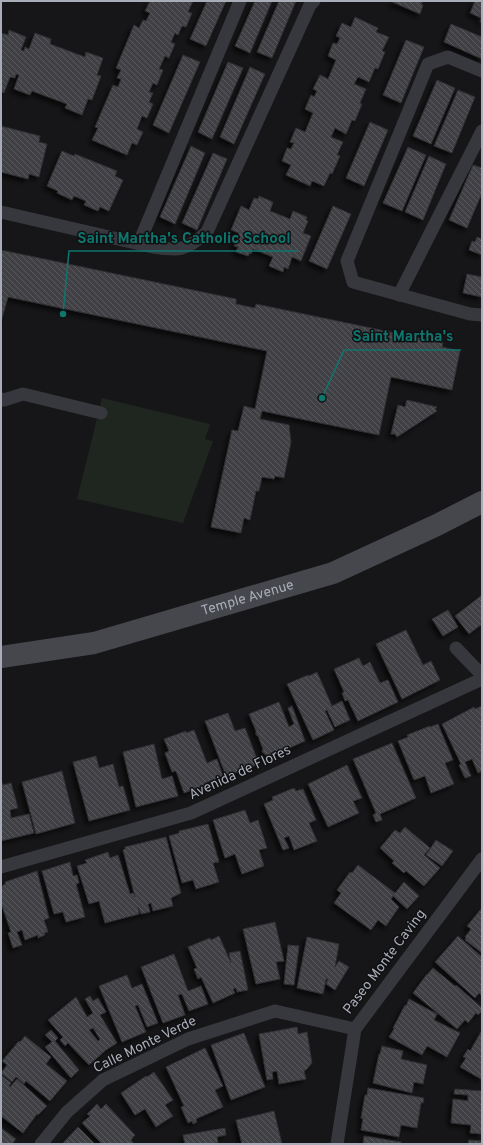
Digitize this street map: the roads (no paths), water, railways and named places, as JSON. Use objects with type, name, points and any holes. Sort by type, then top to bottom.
[{"type":"main road","name":"Temple Avenue","points":[[1,657],[94,643],[333,573],[437,525],[482,502]]},
{"type":"lane","points":[[139,243],[240,1]]},
{"type":"lane","points":[[1,212],[174,250],[188,247],[197,241],[207,232],[310,6],[314,1]]},
{"type":"lane","points":[[482,71],[448,57],[428,64],[347,261],[353,282],[482,316]]},
{"type":"lane","points":[[399,295],[482,131]]},
{"type":"lane","points":[[1,399],[4,400],[23,394],[101,413]]},
{"type":"lane","points":[[456,648],[482,675]]},
{"type":"lane","name":"Avenida de Flores","points":[[1,867],[191,813],[482,679]]},
{"type":"lane","name":"Paseo Monte Caving","points":[[337,1144],[355,1029],[482,859]]},
{"type":"lane","name":"Calle Monte Verde","points":[[41,1144],[67,1112],[103,1080],[188,1039],[275,1011],[355,1029]]},
{"type":"place","name":"Saint Martha's Catholic School","points":[[63,314]]},
{"type":"place","name":"Saint Martha's","points":[[322,398]]}]
